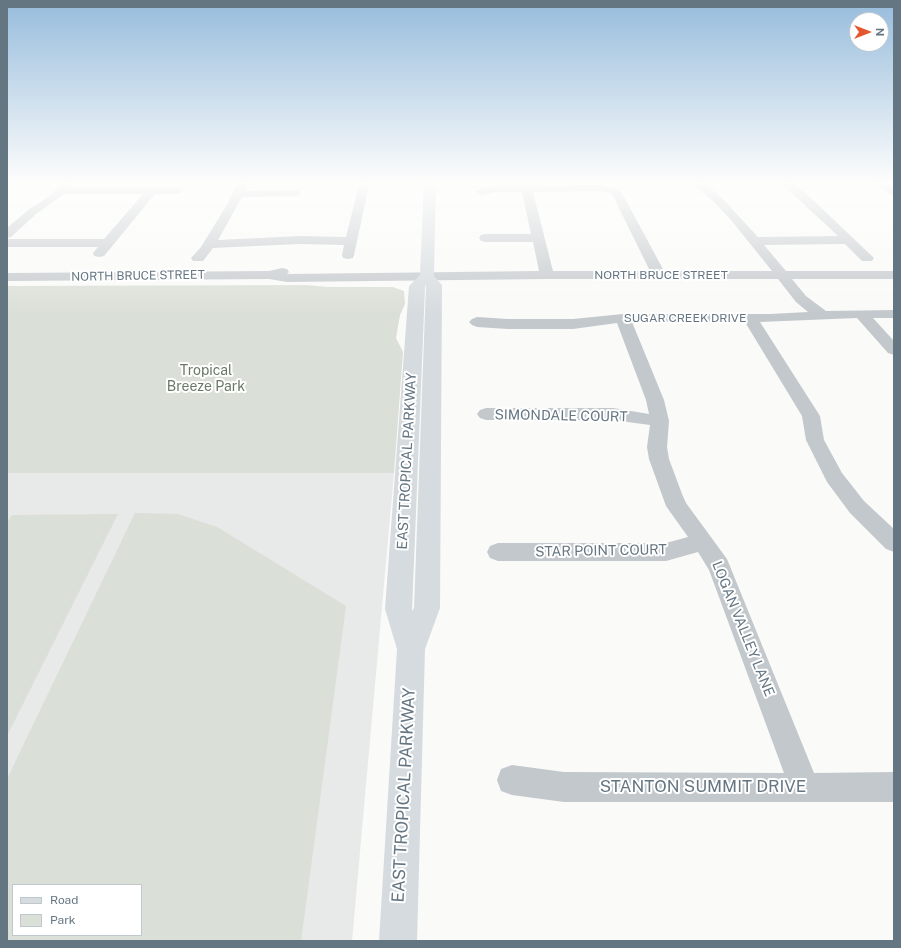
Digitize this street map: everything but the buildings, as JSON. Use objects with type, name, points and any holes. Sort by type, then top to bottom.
[{"type":"main road","name":"EAST TROPICAL PARKWAY","points":[[398,941],[411,649],[427,608],[434,285],[427,276],[429,225]]},
{"type":"main road","name":"EAST TROPICAL PARKWAY","points":[[411,649],[398,609],[417,286],[427,276]]},
{"type":"street","points":[[7,234],[17,225]]},
{"type":"street","points":[[98,255],[122,225]]},
{"type":"street","points":[[198,258],[209,244],[220,225]]},
{"type":"street","points":[[348,255],[355,225]]},
{"type":"street","points":[[535,225],[547,275]]},
{"type":"street","points":[[633,225],[659,275]]},
{"type":"street","points":[[741,225],[783,275],[801,299],[823,316]]},
{"type":"street","points":[[834,225],[867,258]]},
{"type":"street","points":[[485,238],[538,238]]},
{"type":"street","points":[[209,244],[293,240],[352,241]]},
{"type":"street","points":[[754,241],[849,240]]},
{"type":"street","points":[[7,243],[107,243]]},
{"type":"street","name":"NORTH BRUCE STREET","points":[[7,277],[269,274],[287,278],[547,275],[894,275]]},
{"type":"street","points":[[861,314],[894,350]]},
{"type":"street","name":"SUGAR CREEK DRIVE","points":[[477,322],[508,324],[572,324],[623,318],[750,318],[894,314]]},
{"type":"street","name":"LOGAN VALLEY LANE","points":[[623,318],[655,400],[660,421],[657,447],[661,465],[677,506],[716,559],[721,570],[805,788]]},
{"type":"street","points":[[750,318],[811,416],[815,440],[834,477],[857,507],[894,543]]},
{"type":"street","name":"SIMONDALE COURT","points":[[486,414],[619,415],[660,421]]},
{"type":"street","name":"STAR POINT COURT","points":[[498,552],[666,552],[703,542]]},
{"type":"street","name":"STANTON SUMMIT DRIVE","points":[[512,780],[564,787],[894,787]]},
{"type":"shaded area","points":[[7,473],[394,473],[352,941],[7,941]]},
{"type":"green space","name":"Tropical Breeze Park","points":[[307,285],[328,287],[393,287],[404,291],[405,304],[400,315],[396,338],[403,352],[394,473],[7,473],[7,286]]},
{"type":"green space","points":[[135,513],[178,514],[217,527],[346,606],[301,941],[7,941],[7,779]]},
{"type":"green space","points":[[118,514],[7,736],[7,522],[12,515]]}]
